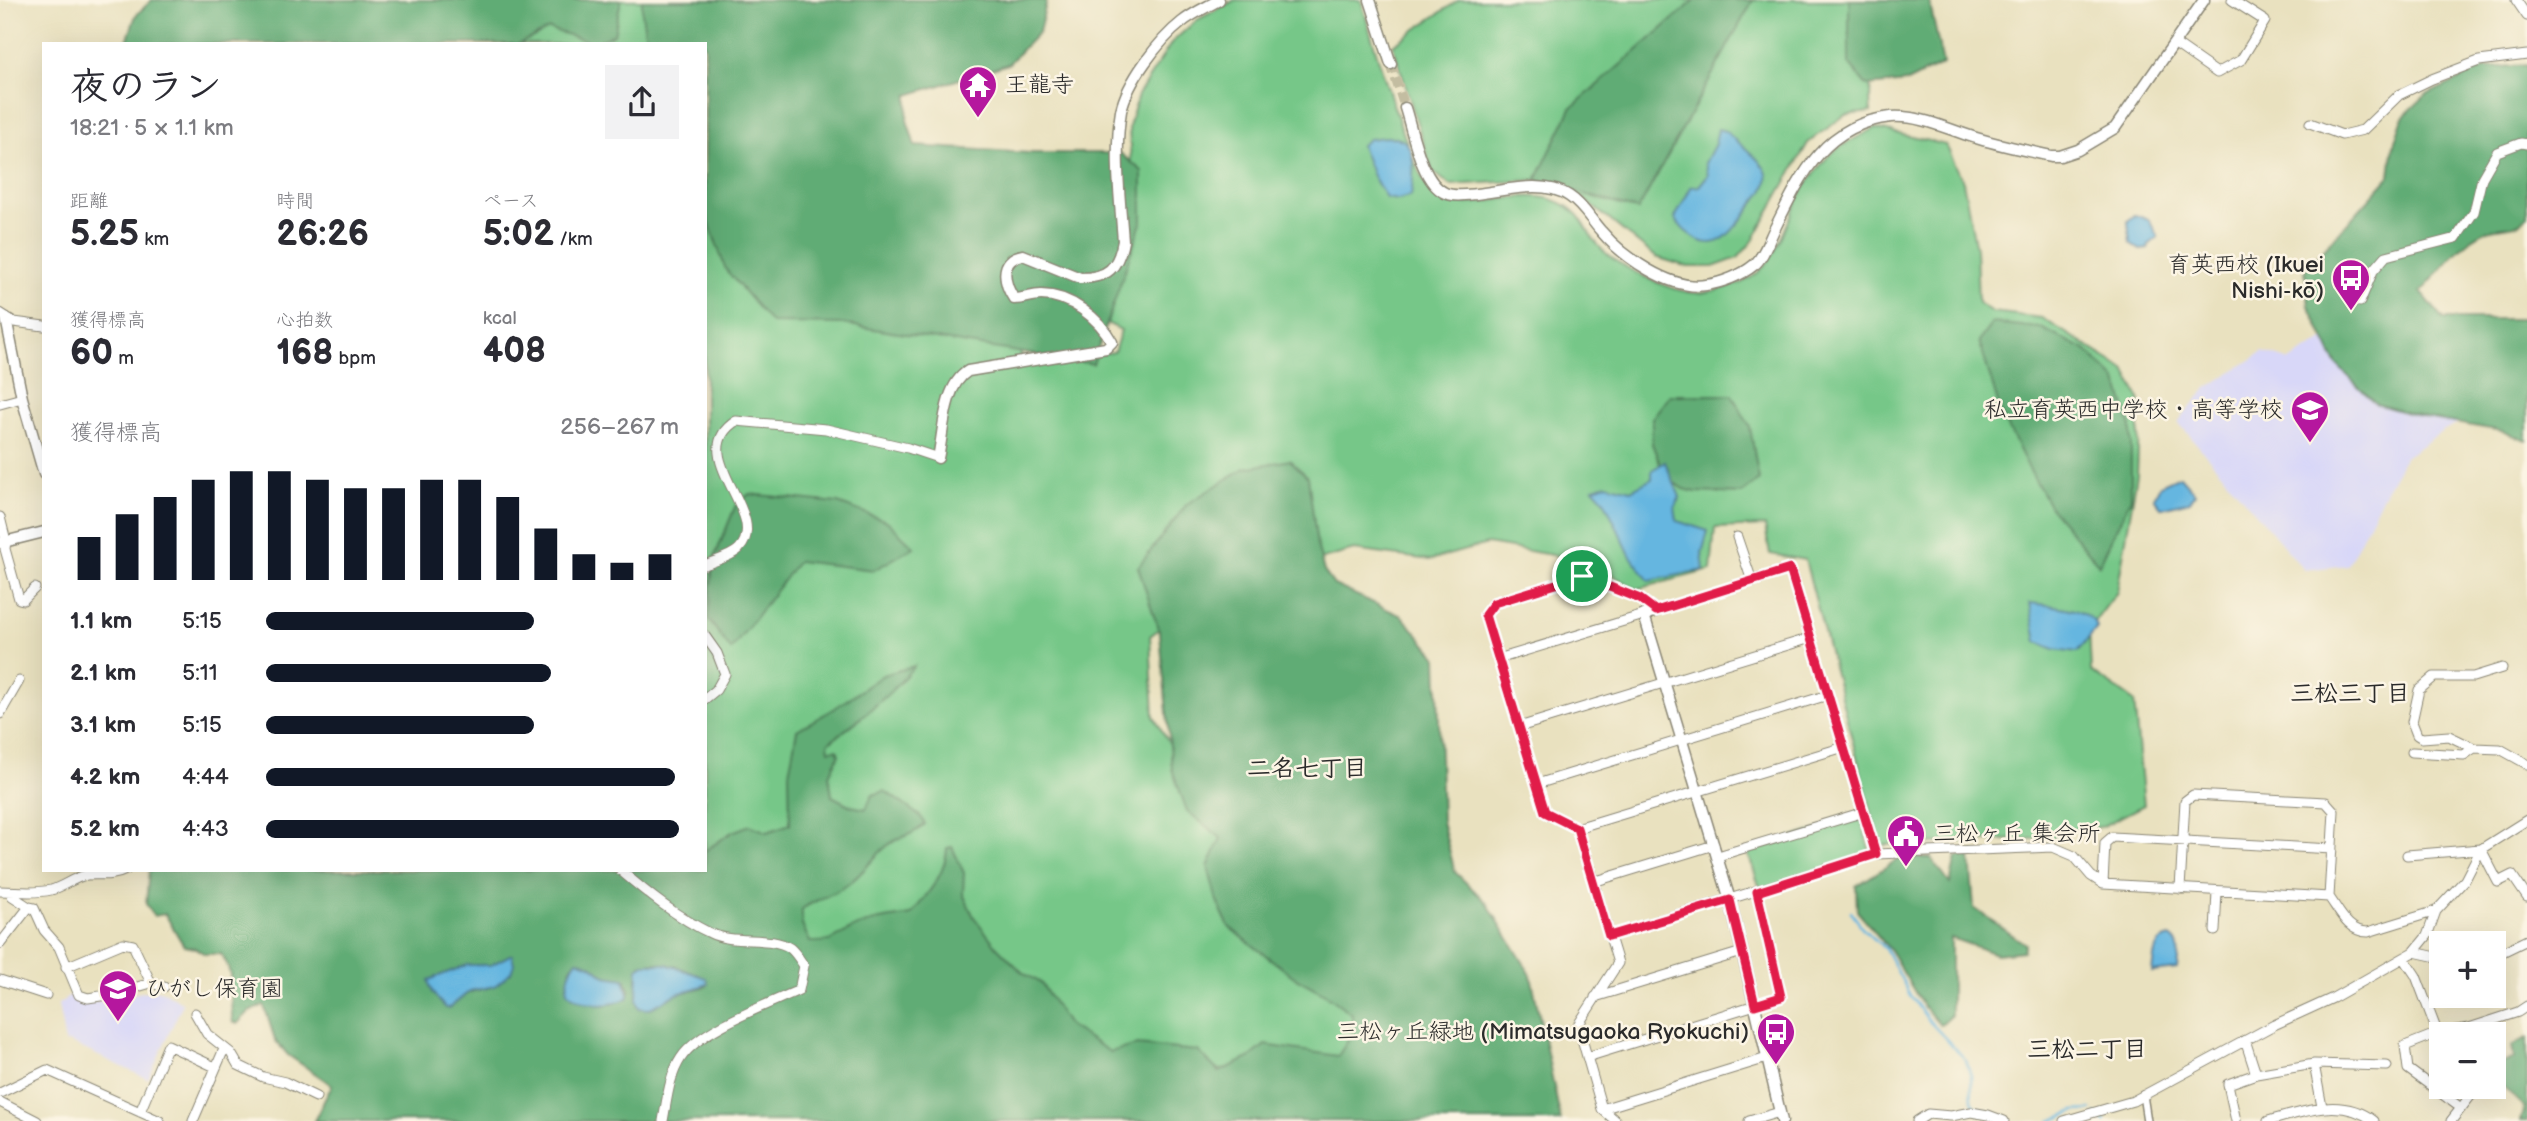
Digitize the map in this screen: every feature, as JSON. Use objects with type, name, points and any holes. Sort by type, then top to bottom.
[{"type":"street","points":[[707,564],[737,552],[745,537],[745,517],[726,476],[719,453],[719,441],[723,433],[736,421],[826,429],[939,458],[949,401],[959,376],[968,371],[994,366],[1106,348],[1112,342],[1086,311],[1078,306],[1039,294],[1014,299],[1004,278],[1007,266],[1011,260],[1023,255],[1080,278],[1099,277],[1114,266],[1119,259],[1123,241],[1119,160],[1120,125],[1126,95],[1142,68],[1172,31],[1219,0]]},
{"type":"street","points":[[1370,0],[1391,64]]},
{"type":"street","points":[[1405,108],[1426,176],[1444,193],[1458,196],[1552,188],[1570,197],[1613,244],[1636,262],[1675,283],[1704,286],[1741,273],[1756,264],[1812,160],[1826,144],[1857,126],[1892,117],[1911,118],[2051,156],[2078,150],[2115,128],[2204,0]]},
{"type":"street","points":[[2174,43],[2217,73],[2241,60],[2264,21],[2232,0]]},
{"type":"street","points":[[2516,0],[2527,16]]},
{"type":"street","points":[[2310,123],[2342,135],[2363,130],[2399,95],[2432,79],[2479,61],[2527,55]]},
{"type":"street","points":[[2360,302],[2373,271],[2386,256],[2456,238],[2474,212],[2482,178],[2497,152],[2521,143],[2527,144]]},
{"type":"street","points":[[3,315],[14,322],[42,326]]},
{"type":"street","points":[[3,315],[22,398],[42,467]]},
{"type":"street","points":[[0,404],[22,398]]},
{"type":"street","points":[[0,517],[3,542],[19,599],[23,600],[36,588]]},
{"type":"street","points":[[3,542],[42,532]]},
{"type":"street","points":[[1737,537],[1752,581]]},
{"type":"street","points":[[1498,660],[1790,569],[1876,854]]},
{"type":"street","points":[[1656,611],[1640,599],[1582,576],[1494,603],[1485,615],[1545,812],[1577,828],[1844,747]]},
{"type":"street","points":[[1644,615],[1730,900],[1781,1116],[1749,1121]]},
{"type":"street","points":[[1519,727],[1811,638]]},
{"type":"street","points":[[707,639],[717,653],[725,674],[716,690],[707,697]]},
{"type":"street","points":[[2502,668],[2473,677],[2434,677],[2419,690],[2412,722],[2417,735],[2422,738],[2449,736],[2474,748],[2500,748],[2527,764]]},
{"type":"street","points":[[0,714],[19,681]]},
{"type":"street","points":[[1536,784],[1828,695]]},
{"type":"street","points":[[2412,752],[2464,755],[2474,748]]},
{"type":"street","points":[[2180,889],[2185,802],[2193,795],[2326,802],[2334,811],[2329,897],[2351,927],[2359,932],[2368,932],[2436,911]]},
{"type":"street","points":[[1593,882],[1864,812]]},
{"type":"street","points":[[2407,855],[2481,849],[2527,820]]},
{"type":"street","points":[[1577,828],[1618,963],[1578,1026],[1602,1109],[1616,1121]]},
{"type":"street","points":[[2103,884],[2105,843],[2112,837],[2332,849]]},
{"type":"street","points":[[1609,936],[1876,854],[2053,847],[2074,856],[2091,876],[2103,884],[2329,897]]},
{"type":"street","points":[[2481,849],[2498,882],[2512,875],[2527,897]]},
{"type":"street","points":[[2064,1121],[2133,1101],[2245,1040],[2333,998],[2414,952],[2427,936],[2436,911],[2465,880],[2481,849]]},
{"type":"street","points":[[0,891],[22,893],[53,890],[85,875],[116,875],[122,872]]},
{"type":"street","points":[[622,872],[640,887],[711,934],[738,941],[781,943],[793,950],[804,965],[799,990],[694,1042],[680,1059],[673,1074],[663,1121]]},
{"type":"street","points":[[11,892],[12,896],[34,908],[44,930],[59,947],[79,995],[88,998],[127,991],[151,983],[164,987]]},
{"type":"street","points":[[1587,1057],[1781,997],[1757,892]]},
{"type":"street","points":[[2215,931],[2217,892]]},
{"type":"street","points":[[0,944],[29,907]]},
{"type":"street","points":[[2506,950],[2527,940]]},
{"type":"street","points":[[66,967],[123,943],[133,945],[151,983]]},
{"type":"street","points":[[1595,997],[1742,952]]},
{"type":"street","points":[[2414,952],[2429,955]]},
{"type":"street","points":[[2404,958],[2416,976],[2434,1022]]},
{"type":"street","points":[[0,980],[46,995]]},
{"type":"street","points":[[2487,1022],[2518,1012],[2527,1006]]},
{"type":"street","points":[[195,1013],[207,1034],[231,1053],[238,1065],[263,1077],[285,1082],[316,1097]]},
{"type":"street","points":[[2245,1040],[2256,1074]]},
{"type":"street","points":[[2429,1041],[2405,1046],[2408,1069],[2429,1084]]},
{"type":"street","points":[[140,1112],[168,1045],[215,1067]]},
{"type":"street","points":[[192,1121],[224,1049]]},
{"type":"street","points":[[1602,1109],[1768,1058]]},
{"type":"street","points":[[2314,1064],[2322,1107]]},
{"type":"street","points":[[2236,1121],[2228,1084],[2256,1074],[2314,1064],[2388,1066]]},
{"type":"street","points":[[0,1093],[47,1070],[160,1121]]},
{"type":"street","points":[[2143,1095],[2147,1121]]},
{"type":"street","points":[[2449,1099],[2461,1108]]},
{"type":"street","points":[[2451,1121],[2468,1099]]},
{"type":"street","points":[[0,1102],[37,1121]]},
{"type":"street","points":[[2268,1121],[2322,1107],[2352,1109],[2374,1121]]},
{"type":"street","points":[[2352,1109],[2354,1121]]},
{"type":"street","points":[[1917,1121],[1928,1114],[1951,1116],[1971,1112],[2004,1121]]},
{"type":"shaded area","name":"私立育英西中学校・高等学校","points":[[2342,328],[2490,412],[2444,430],[2405,457],[2348,565],[2304,570],[2178,422],[2207,388],[2263,352],[2290,361]]},
{"type":"shaded area","name":"ひがし保育園","points":[[153,990],[164,992],[183,1003],[148,1079],[69,1042],[65,1043],[58,1004],[72,995],[88,1003]]},
{"type":"green space","points":[[152,0],[621,0],[614,34],[597,42],[549,29],[523,42],[127,42],[136,15]]},
{"type":"green space","points":[[399,0],[662,0],[678,42],[417,42]]},
{"type":"green space","points":[[642,0],[1047,0],[1039,32],[1008,64],[908,95],[907,120],[915,146],[1030,153],[1120,153],[1142,171],[1142,220],[1093,364],[842,324],[771,323],[726,270],[707,218],[707,42],[647,42]]},
{"type":"green space","points":[[1235,0],[1361,0],[1405,137],[1416,165],[1436,197],[1464,204],[1530,196],[1561,203],[1580,218],[1599,246],[1618,262],[1660,283],[1687,292],[1702,293],[1729,287],[1757,273],[1775,251],[1806,185],[1829,155],[1848,142],[1875,128],[1946,145],[1963,181],[1976,249],[1978,303],[1992,312],[2042,318],[2125,370],[2140,400],[2137,474],[2117,592],[2089,629],[2091,671],[2134,701],[2144,805],[2101,827],[2068,830],[2053,838],[1880,845],[1805,560],[1770,554],[1765,526],[1715,528],[1711,570],[1637,589],[1587,561],[1487,544],[1430,560],[1354,550],[1208,592],[1150,636],[1154,717],[1212,815],[1362,995],[1346,1061],[1236,1072],[1079,1049],[833,959],[707,871],[707,134],[1010,333],[1026,364],[1114,352],[1121,330],[1082,311],[1135,241],[1129,127],[1138,95],[1172,42],[1197,20]]},
{"type":"green space","points":[[1459,0],[1890,0],[1873,70],[1871,112],[1845,115],[1808,143],[1752,242],[1738,258],[1713,267],[1688,267],[1656,257],[1581,197],[1536,180],[1450,185],[1432,171],[1393,45]]},
{"type":"green space","points":[[1695,0],[1753,0],[1638,210],[1536,180],[1571,108]]},
{"type":"green space","points":[[1849,0],[1929,0],[1943,64],[1907,82],[1867,86],[1849,64]]},
{"type":"green space","points":[[2527,65],[2527,217],[2512,226],[2491,229],[2476,236],[2459,250],[2421,292],[2443,319],[2527,319],[2527,441],[2502,431],[2426,418],[2376,404],[2336,364],[2309,306],[2305,270],[2390,176],[2394,144],[2403,117],[2426,95],[2484,68]]},
{"type":"green space","points":[[1992,323],[2041,328],[2086,350],[2117,381],[2131,426],[2131,498],[2099,565],[2050,507],[2001,413],[1979,341]]},
{"type":"green space","points":[[1670,395],[1732,395],[1750,427],[1759,480],[1741,494],[1683,489],[1665,476],[1652,444],[1652,418]]},
{"type":"green space","points":[[1290,460],[1308,477],[1317,545],[1324,571],[1334,585],[1402,616],[1437,657],[1442,822],[1455,872],[1487,903],[1531,975],[1561,1121],[314,1121],[332,1085],[288,1055],[275,1040],[264,1005],[249,1012],[238,1023],[233,1023],[231,979],[221,954],[205,954],[184,946],[165,914],[154,916],[146,904],[149,872],[707,872],[707,850],[732,832],[750,825],[767,832],[790,824],[789,773],[797,730],[883,675],[914,666],[863,716],[828,743],[829,750],[837,749],[839,755],[829,775],[832,796],[851,806],[866,809],[872,795],[885,791],[921,817],[925,824],[887,846],[847,885],[802,909],[802,925],[810,942],[829,941],[866,923],[911,915],[935,884],[946,858],[947,848],[952,847],[964,873],[963,894],[974,917],[997,947],[1022,972],[1041,983],[1068,1025],[1110,1052],[1137,1045],[1198,1051],[1219,1072],[1249,1058],[1265,1045],[1338,1056],[1352,1034],[1352,1014],[1325,994],[1294,977],[1229,927],[1217,901],[1208,867],[1221,838],[1187,811],[1172,769],[1160,634],[1138,567],[1187,504],[1245,468]],"holes":[[[510,955],[511,972],[491,987],[470,992],[446,1008],[435,995],[429,980],[464,966],[491,965]],[[577,960],[591,965],[605,976],[626,980],[630,993],[627,998],[609,1004],[595,1004],[567,987],[571,968]],[[656,963],[675,966],[703,977],[707,986],[677,994],[649,1009],[638,1006],[637,977],[641,965]]]},
{"type":"green space","points":[[749,494],[838,503],[887,521],[914,547],[874,570],[798,561],[731,650],[708,619],[713,561],[735,507]]},
{"type":"green space","points":[[1855,818],[1862,821],[1870,852],[1761,891],[1747,851]]},
{"type":"green space","points":[[1956,857],[1970,857],[1974,908],[2025,944],[2023,951],[1996,954],[1951,938],[1951,1015],[1940,1025],[1923,1006],[1890,950],[1857,911],[1856,886],[1900,858],[1931,858],[1950,884]]},
{"type":"green space","points":[[2527,1038],[2527,1121],[2520,1121],[2524,1107],[2506,1090],[2506,1062],[2514,1058],[2512,1046]]},
{"type":"water","points":[[1718,129],[1725,131],[1755,157],[1765,169],[1767,179],[1761,194],[1731,232],[1710,243],[1693,237],[1675,218],[1691,187],[1699,186],[1708,175],[1705,163],[1715,144]]},
{"type":"water","points":[[1385,137],[1402,140],[1410,150],[1413,166],[1411,196],[1398,200],[1386,198],[1373,176],[1361,145],[1369,139]]},
{"type":"water","points":[[2135,215],[2149,220],[2158,237],[2148,249],[2140,250],[2130,243],[2128,221]]},
{"type":"water","points":[[1665,462],[1680,497],[1675,507],[1677,521],[1708,531],[1702,553],[1704,570],[1649,581],[1630,555],[1604,500],[1593,488],[1607,484],[1631,490],[1652,479],[1652,470]]},
{"type":"water","points":[[2180,476],[2195,493],[2190,501],[2162,508],[2154,498],[2160,485]]},
{"type":"water","points":[[2030,603],[2078,611],[2093,621],[2097,628],[2077,652],[2054,649],[2037,642]]},
{"type":"water","points":[[2170,937],[2178,947],[2177,969],[2152,972],[2157,946]]},
{"type":"water","points":[[510,955],[514,964],[511,972],[495,986],[470,991],[449,1008],[440,1002],[431,988],[429,980],[467,965],[491,965]]},
{"type":"water","points":[[577,960],[591,965],[605,976],[624,979],[629,997],[614,1003],[597,1005],[574,997],[567,992],[567,988]]},
{"type":"water","points":[[644,964],[666,964],[706,978],[708,984],[677,994],[649,1009],[639,1008],[638,968]]},
{"type":"waterway","points":[[1851,912],[1864,930],[1885,948],[1911,997],[1930,1022],[1966,1060],[1975,1107],[1988,1111]]},
{"type":"waterway","points":[[2051,1121],[2075,1111],[2091,1110]]},
{"type":"waterway","points":[[2096,1114],[2105,1121]]},
{"type":"tunnel","points":[[1391,64],[1405,108]]},
{"type":"place","name":"王龍寺","points":[[978,119]]},
{"type":"place","name":"育英西校 (Ikuei Nishi-kō)","points":[[2351,312]]},
{"type":"place","name":"私立育英西中学校・高等学校","points":[[2310,444]]},
{"type":"place","name":"三松ヶ丘 集会所","points":[[1906,868]]},
{"type":"place","name":"ひがし保育園","points":[[118,1023]]},
{"type":"place","name":"三松ヶ丘緑地 (Mimatsugaoka Ryokuchi)","points":[[1776,1066]]},
{"type":"district","name":"三松三丁目","points":[[2350,693]]},
{"type":"district","name":"二名七丁目","points":[[1307,768]]},
{"type":"district","name":"三松二丁目","points":[[2087,1049]]},
{"type":"route","points":[[1790,569],[1876,854],[1757,892],[1781,997],[1755,1005],[1730,900],[1609,936],[1577,828],[1545,812],[1485,615],[1494,603],[1582,576],[1640,599],[1656,611],[1790,569]]}]
